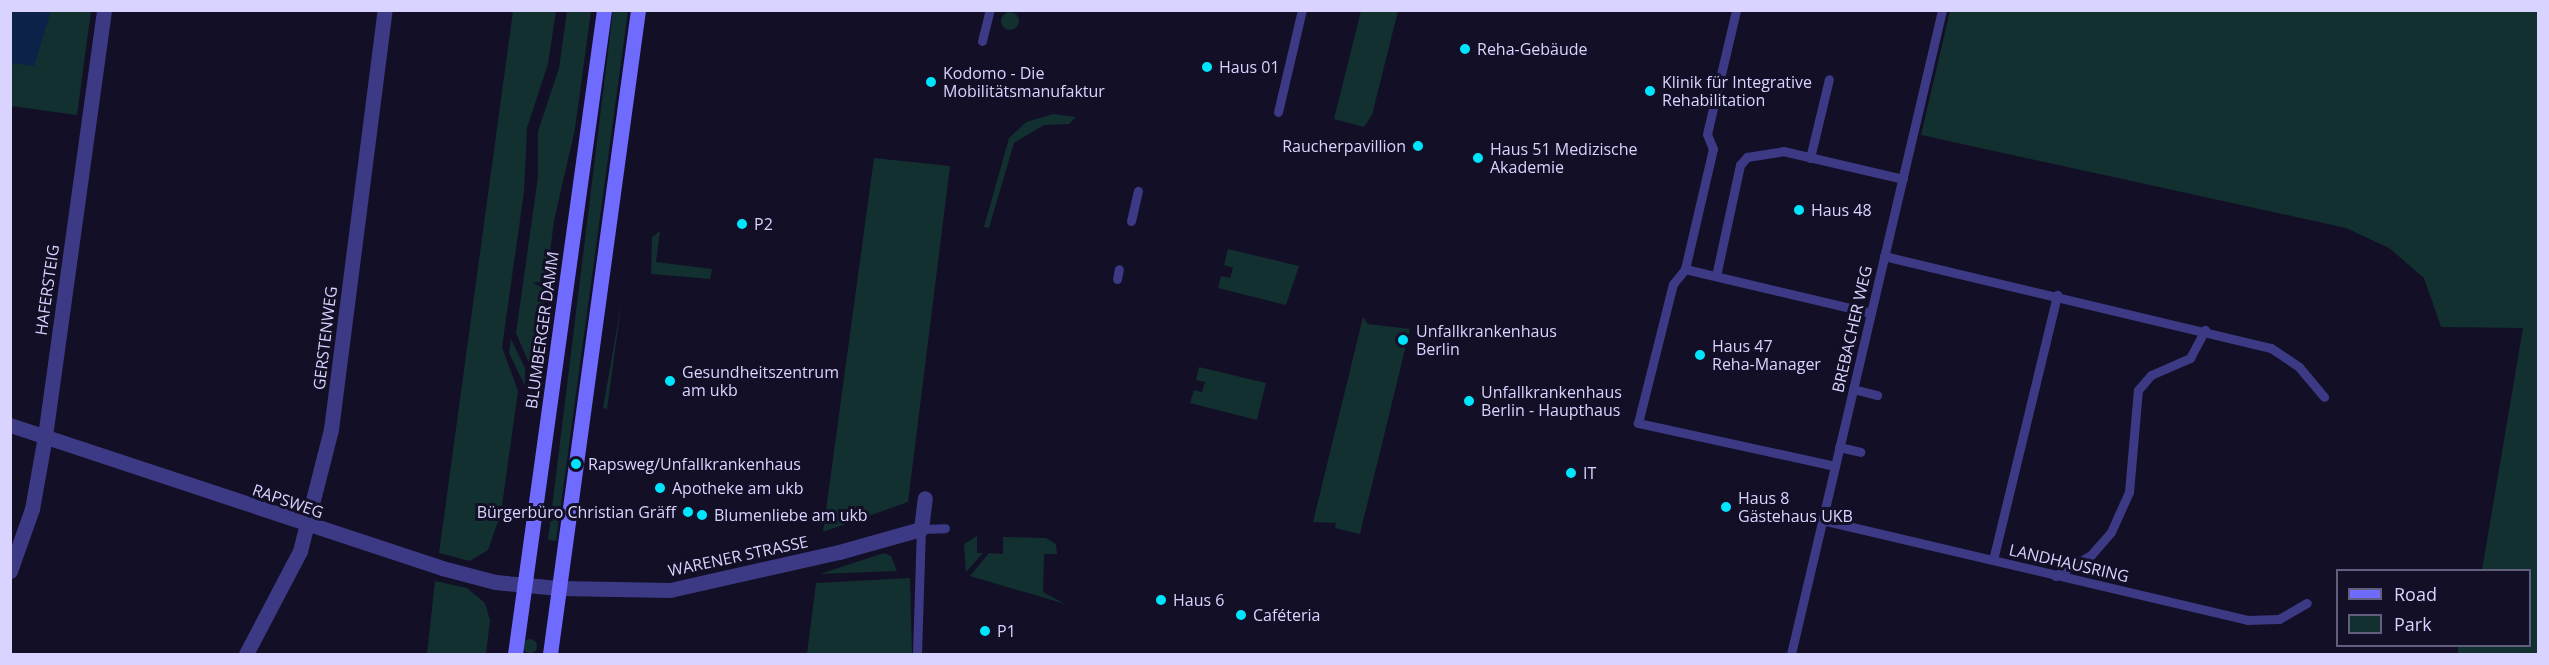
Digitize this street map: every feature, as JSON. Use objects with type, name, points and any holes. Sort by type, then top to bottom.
[{"type":"main road","name":"BLUMBERGER DAMM","points":[[515,654],[604,10]]},
{"type":"main road","points":[[550,654],[638,10]]},
{"type":"street","name":"HAFERSTEIG","points":[[10,571],[32,509],[45,436],[104,10]]},
{"type":"street","name":"GERSTENWEG","points":[[246,654],[308,528],[336,402],[385,10]]},
{"type":"street","name":"RAPSWEG","points":[[10,425],[308,528],[451,570],[525,585],[559,588]]},
{"type":"street","points":[[921,529],[925,498]]},
{"type":"street","name":"WARENER STRASSE","points":[[559,588],[670,590],[921,529]]},
{"type":"lane","points":[[982,41],[990,10]]},
{"type":"lane","points":[[1278,112],[1302,10]]},
{"type":"lane","points":[[1737,10],[1707,134],[1713,149],[1684,269],[1672,284],[1638,423],[1835,466]]},
{"type":"lane","name":"BREBACHER WEG","points":[[1791,654],[1942,10]]},
{"type":"lane","points":[[1810,158],[1829,79]]},
{"type":"lane","points":[[1716,276],[1740,165],[1763,151],[1783,151],[1903,179]]},
{"type":"lane","points":[[1131,221],[1138,191]]},
{"type":"lane","points":[[1884,256],[2058,295],[2271,348],[2299,367],[2324,397]]},
{"type":"lane","points":[[1684,269],[1871,313]]},
{"type":"lane","points":[[1993,560],[2058,295]]},
{"type":"lane","points":[[2055,576],[2091,555],[2111,532],[2125,502],[2139,390],[2151,375],[2190,358],[2205,330]]},
{"type":"lane","points":[[1853,390],[1877,395]]},
{"type":"lane","points":[[1839,447],[1860,452]]},
{"type":"lane","name":"LANDHAUSRING","points":[[1822,520],[2247,620],[2279,619],[2307,603]]},
{"type":"lane","points":[[917,654],[921,529],[945,528]]},
{"type":"green space","points":[[11,11],[91,11],[77,115],[11,106]]},
{"type":"green space","points":[[513,11],[556,11],[548,64],[527,128],[524,192],[502,347],[518,391],[501,513],[488,550],[470,561],[439,553]]},
{"type":"green space","points":[[567,11],[591,11],[575,129],[554,221],[530,408],[532,370],[516,333],[538,177],[538,131],[559,68]]},
{"type":"green space","points":[[613,11],[628,11],[556,541],[548,540]]},
{"type":"green space","points":[[1361,11],[1398,11],[1372,115],[1364,127],[1334,119]]},
{"type":"green space","points":[[1950,11],[2538,11],[2538,654],[2458,654],[2458,647],[2531,647],[2531,569],[2482,569],[2523,328],[2441,327],[2424,278],[2389,248],[2346,228],[1921,135]]},
{"type":"green space","points":[[1010,12],[1016,15],[1019,21],[1016,27],[1010,30],[1004,27],[1001,21],[1004,15]]},
{"type":"green space","points":[[1053,114],[1076,117],[1069,124],[1044,125],[1014,143],[989,228],[984,227],[1009,138],[1026,122]]},
{"type":"green space","points":[[874,158],[950,166],[908,502],[823,532]]},
{"type":"green space","points":[[660,231],[656,262],[712,269],[710,279],[651,274],[652,237]]},
{"type":"green space","points":[[1228,249],[1299,266],[1286,305],[1218,288],[1221,276],[1230,278],[1233,268],[1224,265]]},
{"type":"green space","points":[[622,299],[607,409],[603,408]]},
{"type":"green space","points":[[1363,317],[1368,324],[1410,329],[1360,534],[1335,528],[1336,523],[1313,522]]},
{"type":"green space","points":[[511,339],[525,368],[525,386],[509,353]]},
{"type":"green space","points":[[1199,367],[1266,383],[1257,420],[1190,403],[1194,390],[1202,392],[1205,382],[1196,380]]},
{"type":"green space","points":[[977,536],[977,553],[983,553],[966,572],[964,544]]},
{"type":"green space","points":[[1003,537],[1046,538],[1056,544],[1057,554],[1044,554],[1043,592],[1065,604],[970,576],[989,553],[1003,554]]},
{"type":"green space","points":[[884,553],[891,556],[897,571],[820,574]]},
{"type":"green space","points":[[910,578],[912,654],[807,654],[816,583]]},
{"type":"green space","points":[[435,581],[467,588],[485,603],[490,620],[486,654],[427,654]]},
{"type":"green space","points":[[530,639],[535,641],[537,646],[535,651],[530,653],[525,651],[523,646],[525,641]]},
{"type":"water","points":[[11,10],[51,11],[34,66],[11,63]]},
{"type":"place","name":"Reha-Gebäude","points":[[1465,49]]},
{"type":"place","name":"Haus 01","points":[[1207,67]]},
{"type":"place","name":"Kodomo - Die Mobilitätsmanufaktur","points":[[931,82]]},
{"type":"place","name":"Klinik für Integrative Rehabilitation","points":[[1650,91]]},
{"type":"place","name":"Raucherpavillion","points":[[1418,146]]},
{"type":"place","name":"Haus 51 Medizische Akademie","points":[[1478,158]]},
{"type":"place","name":"Haus 48","points":[[1799,210]]},
{"type":"place","name":"P2","points":[[742,224]]},
{"type":"place","name":"Unfallkrankenhaus Berlin","points":[[1403,340]]},
{"type":"place","name":"Haus 47 Reha-Manager","points":[[1700,355]]},
{"type":"place","name":"Gesundheitszentrum am ukb","points":[[670,381]]},
{"type":"place","name":"Unfallkrankenhaus Berlin - Haupthaus","points":[[1469,401]]},
{"type":"place","name":"Rapsweg/Unfallkrankenhaus","points":[[576,464]]},
{"type":"place","name":"IT","points":[[1571,473]]},
{"type":"place","name":"Apotheke am ukb","points":[[660,488]]},
{"type":"place","name":"Haus 8 Gästehaus UKB","points":[[1726,507]]},
{"type":"place","name":"Bürgerbüro Christian Gräff","points":[[688,512]]},
{"type":"place","name":"Blumenliebe am ukb","points":[[702,515]]},
{"type":"place","name":"Haus 6","points":[[1161,600]]},
{"type":"place","name":"Caféteria","points":[[1241,615]]},
{"type":"place","name":"P1","points":[[985,631]]}]
